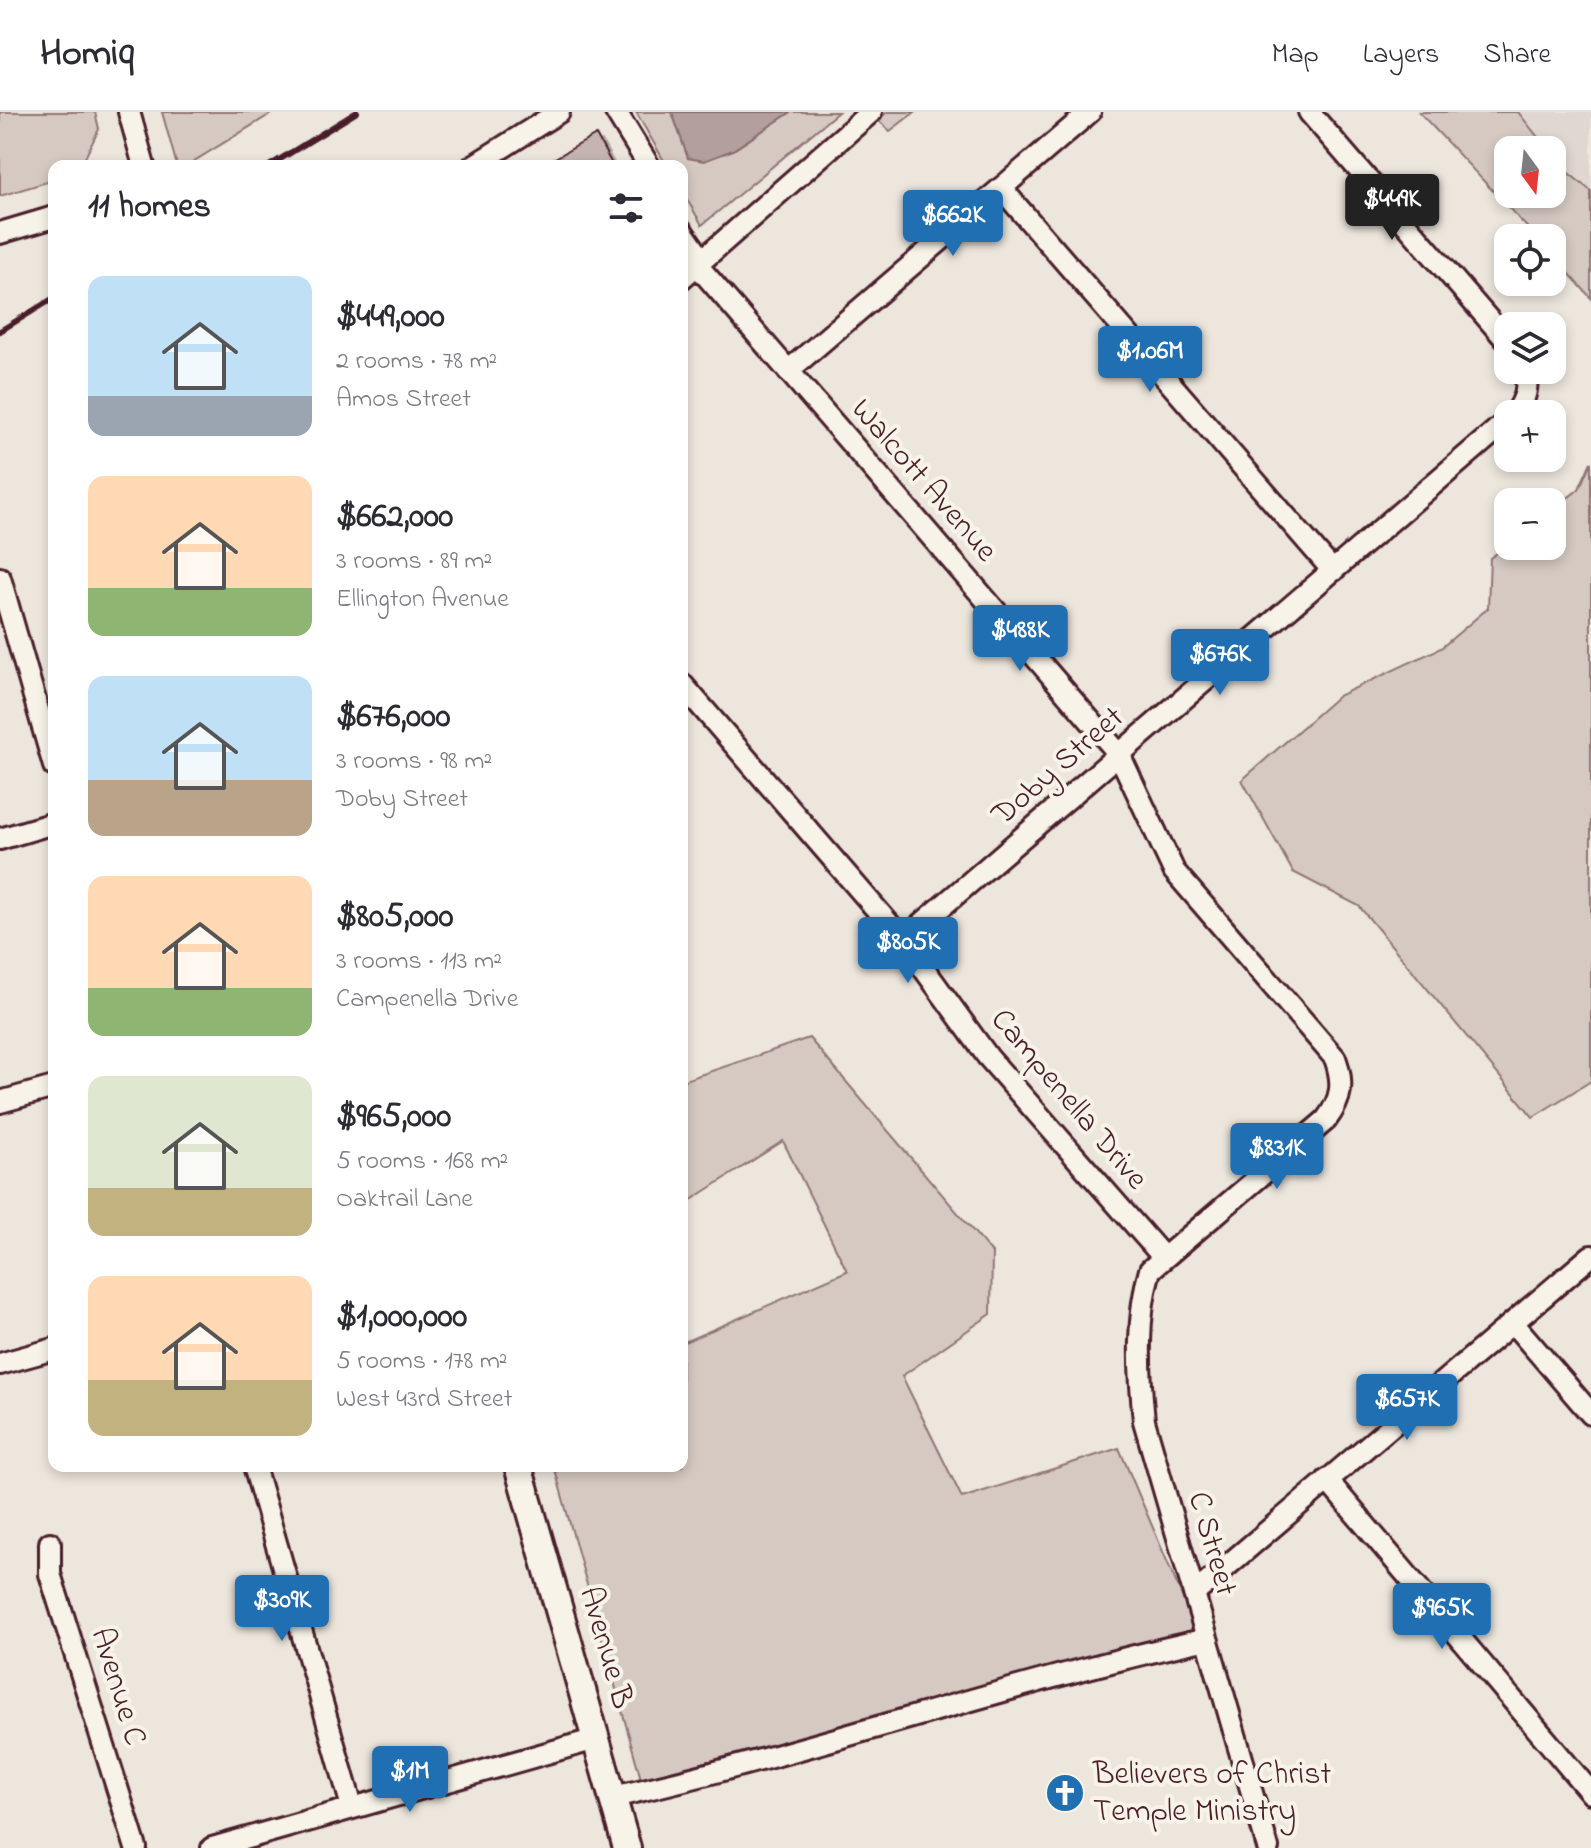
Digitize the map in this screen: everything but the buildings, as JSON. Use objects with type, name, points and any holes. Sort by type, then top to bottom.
[{"type":"main road","name":"Avenue B","points":[[520,1472],[627,1848]]},
{"type":"street","points":[[129,112],[142,160]]},
{"type":"street","points":[[483,160],[559,112]]},
{"type":"street","points":[[616,112],[645,160]]},
{"type":"street","points":[[694,267],[871,112]]},
{"type":"street","points":[[788,371],[1090,112]]},
{"type":"street","points":[[1309,112],[1494,326]]},
{"type":"street","points":[[1001,188],[1333,571]]},
{"type":"street","points":[[0,233],[48,219]]},
{"type":"street","name":"Walcott Avenue","points":[[694,267],[788,371],[1119,754],[1174,871],[1335,1058],[1341,1074],[1342,1090]]},
{"type":"street","name":"Doby Street","points":[[903,940],[1494,432]]},
{"type":"street","points":[[0,578],[48,745]]},
{"type":"street","name":"Campenella Drive","points":[[688,691],[903,940],[988,1057],[1164,1258]]},
{"type":"street","points":[[0,839],[48,825]]},
{"type":"street","points":[[0,1102],[48,1089]]},
{"type":"street","name":"C Street","points":[[1268,1848],[1144,1421],[1141,1393],[1144,1291],[1150,1270],[1326,1120],[1337,1105],[1342,1090]]},
{"type":"street","points":[[1194,1594],[1591,1256]]},
{"type":"street","points":[[1513,1323],[1591,1414]]},
{"type":"street","points":[[0,1364],[48,1351]]},
{"type":"street","points":[[256,1472],[352,1807]]},
{"type":"street","points":[[1327,1480],[1591,1793]]},
{"type":"street","name":"Avenue C","points":[[50,1543],[50,1574],[136,1848]]},
{"type":"street","points":[[613,1797],[1207,1639]]},
{"type":"street","points":[[212,1848],[596,1739]]},
{"type":"shaded area","points":[[0,112],[95,112],[99,129],[84,160],[48,160],[48,182],[0,196]]},
{"type":"shaded area","points":[[162,112],[274,112],[196,160],[175,160]]},
{"type":"shaded area","points":[[636,112],[672,112],[688,158],[733,150],[791,112],[838,112],[702,225],[688,201],[688,160],[664,160]]},
{"type":"shaded area","points":[[672,112],[791,112],[733,150],[704,161],[688,158]]},
{"type":"shaded area","points":[[887,112],[915,112],[890,131],[878,120]]},
{"type":"shaded area","points":[[1419,112],[1518,112],[1537,136],[1494,136],[1494,192]]},
{"type":"shaded area","points":[[1518,112],[1591,112],[1591,191],[1566,171],[1566,136],[1537,136]]},
{"type":"shaded area","points":[[1566,171],[1591,191],[1591,298],[1566,270],[1566,224],[1524,224],[1509,208],[1566,208]]},
{"type":"shaded area","points":[[1591,462],[1591,1081],[1533,1117],[1359,906],[1293,872],[1242,780],[1338,696],[1441,648],[1488,608],[1490,558],[1494,555],[1494,560],[1566,560],[1566,499],[1579,489]]},
{"type":"shaded area","points":[[809,1038],[992,1253],[991,1314],[902,1376],[962,1498],[1119,1448],[1198,1634],[641,1779],[556,1472],[688,1472],[688,1340],[847,1271],[783,1141],[688,1202],[688,1079]]},
{"type":"railway","points":[[279,160],[357,112]]},
{"type":"railway","points":[[0,331],[48,302]]},
{"type":"place","name":"Believers of Christ Temple Ministry","points":[[1065,1793]]}]
